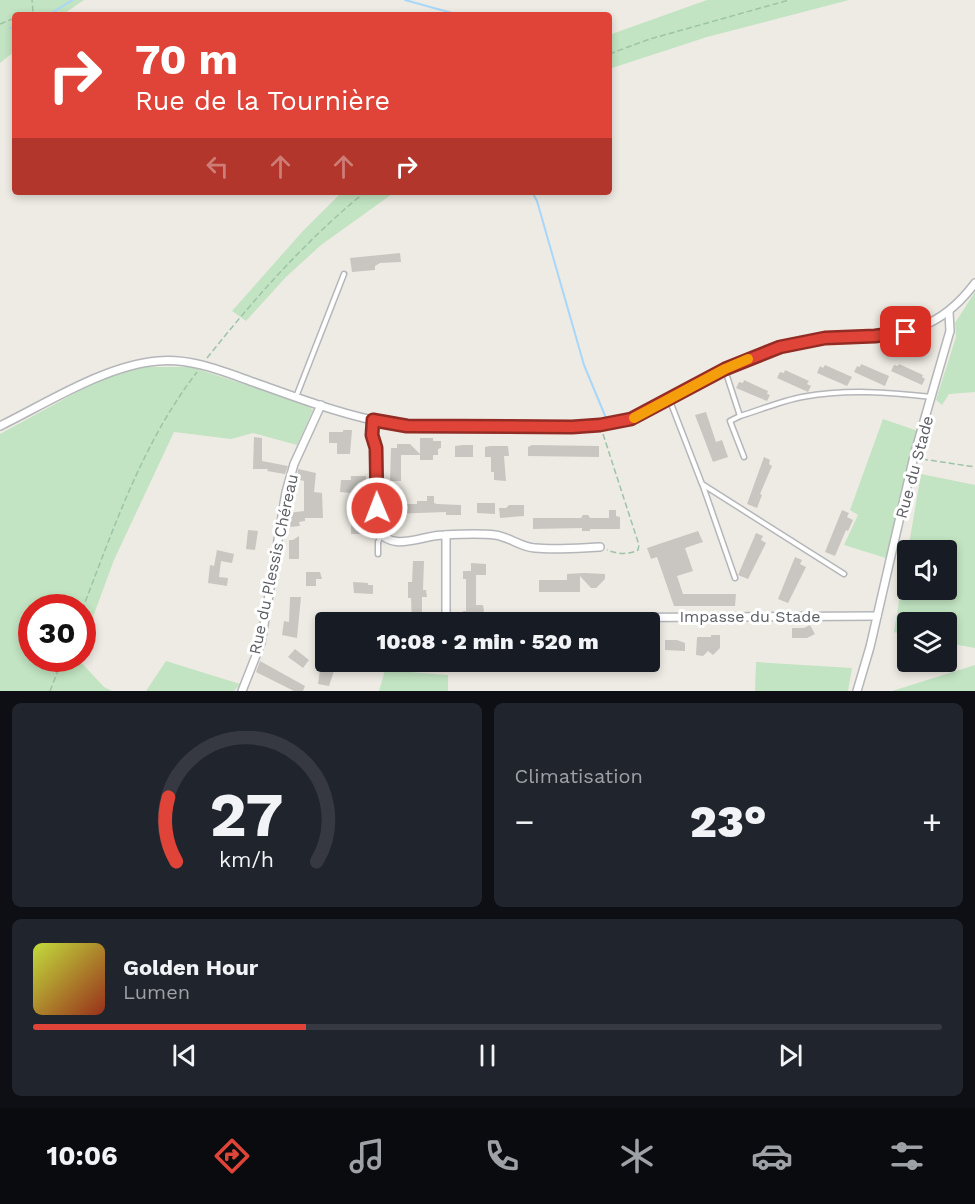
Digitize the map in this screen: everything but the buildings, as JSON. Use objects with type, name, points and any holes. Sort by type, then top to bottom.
[{"type":"street","points":[[0,426],[100,376],[141,363],[172,360],[202,365],[373,420],[407,426],[572,427],[600,425],[631,419],[725,369],[780,347],[803,341],[906,332],[935,321],[949,312],[975,283]]},
{"type":"street","name":"Rue du Stade","points":[[857,691],[914,456],[933,397],[950,331],[949,312]]},
{"type":"street","name":"Rue du Plessis Chéreau","points":[[242,691],[261,643],[286,492],[294,464],[321,405]]},
{"type":"street","points":[[373,420],[372,435],[376,448],[377,528],[381,536],[390,541],[414,541],[431,535],[496,535],[521,546],[536,549],[600,548]]},
{"type":"street","points":[[446,535],[446,612]]},
{"type":"street","name":"Impasse du Stade","points":[[660,617],[876,616]]},
{"type":"lane","points":[[296,397],[344,274]]},
{"type":"lane","points":[[725,369],[740,416]]},
{"type":"lane","points":[[744,457],[729,421],[740,416],[800,397],[835,392],[874,391],[933,397]]},
{"type":"lane","points":[[669,400],[735,578]]},
{"type":"lane","points":[[702,484],[844,574]]},
{"type":"lane","points":[[378,554],[378,542],[381,536]]},
{"type":"path","points":[[612,53],[650,39],[789,0]]},
{"type":"path","points":[[88,594],[116,519],[166,417],[202,365],[251,303],[282,268],[331,220],[361,195]]},
{"type":"path","points":[[600,425],[639,545],[638,550],[634,552],[614,553],[600,548]]},
{"type":"path","points":[[914,456],[951,465],[975,467]]},
{"type":"path","points":[[50,691],[57,672]]},
{"type":"green space","points":[[0,0],[84,0],[66,12],[12,12],[12,53],[0,63]]},
{"type":"green space","points":[[707,0],[849,0],[707,37],[612,68],[612,34]]},
{"type":"green space","points":[[339,195],[391,195],[321,245],[286,277],[246,321],[232,311],[302,232]]},
{"type":"green space","points":[[975,292],[975,392],[949,394],[942,405],[936,400],[956,337],[955,323]]},
{"type":"green space","points":[[139,367],[191,367],[303,403],[313,410],[297,445],[253,433],[231,439],[174,432],[114,560],[96,609],[96,594],[18,594],[18,672],[90,672],[104,687],[112,691],[0,691],[0,434],[97,381]]},
{"type":"green space","points":[[883,419],[918,431],[886,558],[844,545],[858,515],[850,510]]},
{"type":"green space","points":[[921,474],[975,485],[975,648],[957,645],[957,612],[897,612],[899,600],[957,600],[957,540],[910,540]]},
{"type":"green space","points":[[897,614],[897,633],[894,632]]},
{"type":"green space","points":[[166,661],[240,684],[234,691],[146,691]]},
{"type":"green space","points":[[756,662],[852,668],[848,691],[755,691]]},
{"type":"green space","points":[[975,665],[975,691],[892,691],[957,672]]},
{"type":"green space","points":[[384,672],[448,675],[448,691],[379,691]]},
{"type":"waterway","points":[[53,12],[73,0]]},
{"type":"waterway","points":[[405,0],[448,12]]},
{"type":"waterway","points":[[534,195],[584,365],[606,418]]},
{"type":"slow traffic","points":[[634,418],[748,359]]},
{"type":"route","points":[[377,508],[373,420],[407,426],[572,427],[600,425],[631,419],[725,369],[780,347],[825,338],[906,332]]}]
